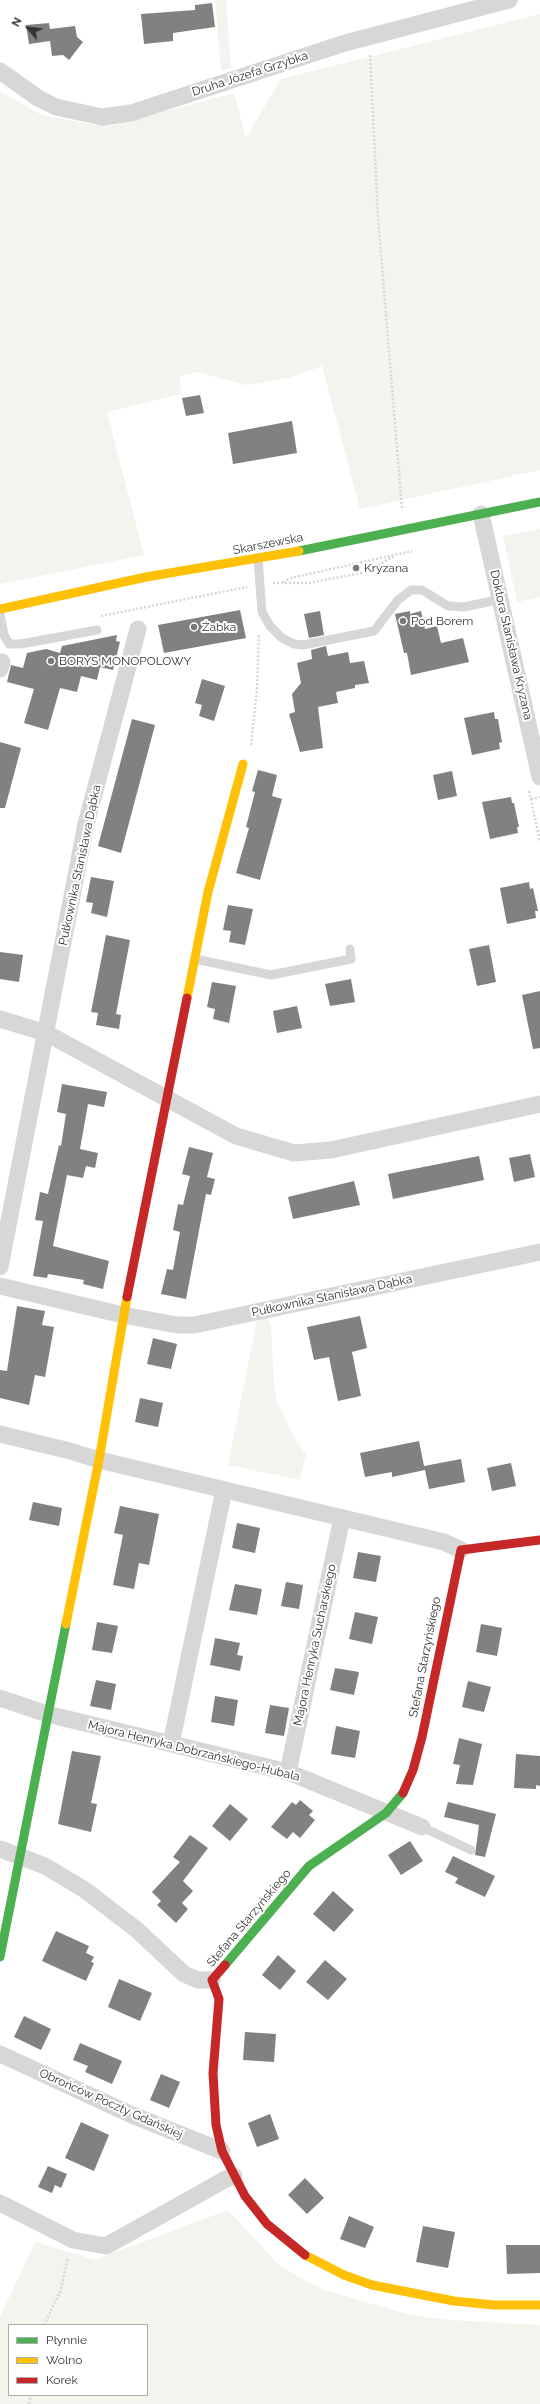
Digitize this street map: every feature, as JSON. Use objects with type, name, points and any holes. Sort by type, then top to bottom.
[{"type":"street","name":"Druha Józefa Grzybka","points":[[0,71],[38,98],[56,108],[102,117],[131,113],[369,37],[508,0]]},
{"type":"street","name":"Skarszewska","points":[[0,609],[146,577],[258,559],[404,528],[540,502]]},
{"type":"street","name":"Doktora Stanisława Kryzana","points":[[482,514],[502,599],[540,777]]},
{"type":"street","name":"Pułkownika Stanisława Dąbka","points":[[0,1267],[86,824],[138,629]]},
{"type":"street","points":[[0,1957],[21,1856],[47,1714],[99,1460],[123,1315],[168,1099],[208,892],[243,764]]},
{"type":"street","points":[[0,1019],[46,1032],[236,1136],[294,1153],[331,1150],[540,1104]]},
{"type":"street","name":"Pułkownika Stanisława Dąbka","points":[[0,1286],[123,1315],[177,1325],[194,1325],[540,1252]]},
{"type":"street","points":[[0,1434],[70,1451],[99,1460],[444,1542],[461,1550],[540,1540]]},
{"type":"street","points":[[171,1744],[224,1490]]},
{"type":"street","name":"Majora Henryka Sucharskiego","points":[[288,1772],[342,1518]]},
{"type":"street","name":"Stefana Starzyńskiego","points":[[461,1550],[413,1770],[402,1795],[386,1813],[359,1834],[309,1866],[278,1899],[212,1980],[219,1999],[214,2039],[214,2110],[222,2151],[245,2196],[272,2229],[303,2254],[344,2275],[372,2285],[448,2300],[494,2305],[540,2305]]},
{"type":"street","name":"Majora Henryka Dobrzańskiego-Hubala","points":[[0,1698],[47,1714],[288,1772],[422,1827]]},
{"type":"street","points":[[0,1849],[45,1866],[102,1902],[137,1930],[184,1974],[198,1980],[212,1980]]},
{"type":"street","name":"Obrońców Poczty Gdańskiej","points":[[0,2054],[132,2115],[222,2151]]},
{"type":"street","points":[[0,2203],[73,2240],[106,2246],[226,2179],[234,2176]]},
{"type":"lane","points":[[258,559],[262,612],[270,626],[282,638],[294,644],[303,645],[374,631],[398,600],[411,590],[422,590],[448,606],[464,607],[502,599]]},
{"type":"lane","points":[[0,614],[4,635],[9,644],[20,644],[97,630]]},
{"type":"lane","points":[[195,959],[271,975],[351,959],[350,949]]},
{"type":"lane","name":"Majora Henryka Dobrzańskiego-Hubala","points":[[422,1827],[471,1850]]},
{"type":"path","points":[[369,37],[378,217],[404,528]]},
{"type":"path","points":[[93,617],[260,585],[282,582],[309,583],[366,572],[396,555],[291,578],[282,582]]},
{"type":"path","points":[[243,764],[250,754],[257,689],[259,635]]},
{"type":"path","points":[[531,799],[540,797]]},
{"type":"path","points":[[44,2324],[60,2292],[73,2240]]},
{"type":"shaded area","points":[[215,0],[226,0],[231,68],[221,71]]},
{"type":"shaded area","points":[[540,14],[540,470],[360,509],[322,366],[289,378],[246,385],[198,372],[180,376],[181,394],[107,412],[144,555],[0,584],[0,91],[42,115],[94,125],[114,125],[234,93],[246,138],[281,79]]},
{"type":"shaded area","points":[[540,529],[540,597],[517,602],[503,536]]},
{"type":"shaded area","points":[[268,1318],[271,1326],[274,1385],[277,1402],[295,1439],[306,1454],[300,1480],[228,1465],[257,1320]]},
{"type":"shaded area","points":[[228,2210],[281,2267],[321,2289],[407,2314],[451,2320],[540,2325],[540,2404],[0,2404],[0,2317],[35,2242],[95,2260]]},
{"type":"building","points":[[212,3],[215,27],[173,33],[173,41],[144,44],[141,14],[195,10],[195,5]]},
{"type":"building","points":[[49,23],[50,29],[75,26],[77,37],[83,42],[69,60],[63,55],[52,56],[50,41],[29,44],[26,25]]},
{"type":"building","points":[[200,395],[204,413],[186,416],[182,398]]},
{"type":"building","points":[[292,421],[297,453],[233,464],[228,433]]},
{"type":"building","points":[[240,610],[246,638],[164,653],[158,625]]},
{"type":"building","points":[[320,611],[324,635],[309,638],[304,614]]},
{"type":"building","points":[[410,611],[410,614],[421,611],[425,629],[437,626],[441,643],[463,638],[469,662],[411,675],[407,653],[404,653],[395,614]]},
{"type":"building","points":[[117,635],[116,641],[120,642],[113,670],[100,667],[97,680],[81,676],[77,692],[60,688],[48,730],[24,723],[34,689],[7,682],[11,665],[23,668],[27,653],[46,649],[60,653],[62,646]]},
{"type":"building","points":[[326,646],[328,656],[348,652],[350,663],[364,661],[369,683],[355,685],[355,688],[336,692],[338,703],[318,707],[323,748],[300,752],[289,714],[295,712],[292,694],[301,683],[297,663],[312,659],[311,650]]},
{"type":"building","points":[[202,679],[225,686],[214,721],[199,716],[202,705],[195,703]]},
{"type":"building","points":[[494,712],[495,719],[498,719],[502,742],[499,743],[500,749],[472,755],[464,718]]},
{"type":"building","points":[[132,719],[155,725],[121,853],[98,846]]},
{"type":"building","points":[[0,742],[21,748],[5,808],[0,808]]},
{"type":"building","points":[[258,770],[277,775],[272,796],[282,799],[260,880],[236,873],[249,828],[246,827],[255,792],[252,791]]},
{"type":"building","points":[[452,771],[457,796],[438,800],[433,775]]},
{"type":"building","points":[[511,797],[512,803],[514,803],[519,827],[517,827],[518,833],[490,839],[482,802]]},
{"type":"building","points":[[91,877],[114,881],[107,917],[91,913],[93,903],[86,902]]},
{"type":"building","points":[[529,882],[530,889],[533,888],[538,911],[535,911],[536,918],[507,924],[500,888]]},
{"type":"building","points":[[228,905],[253,909],[245,945],[229,942],[231,931],[223,930]]},
{"type":"building","points":[[106,935],[130,940],[116,1014],[121,1015],[119,1029],[96,1025],[98,1013],[91,1012]]},
{"type":"building","points":[[489,945],[496,982],[477,986],[469,949]]},
{"type":"building","points":[[0,952],[23,955],[19,982],[0,979]]},
{"type":"building","points":[[351,979],[355,1002],[330,1006],[325,984]]},
{"type":"building","points":[[212,982],[236,986],[229,1023],[213,1019],[215,1009],[207,1007]]},
{"type":"building","points":[[540,991],[540,1048],[533,1049],[522,995]]},
{"type":"building","points":[[297,1006],[302,1028],[277,1033],[273,1011]]},
{"type":"building","points":[[62,1084],[107,1092],[104,1107],[88,1104],[80,1149],[98,1153],[95,1168],[86,1166],[83,1178],[67,1175],[53,1246],[109,1261],[103,1289],[83,1284],[84,1280],[48,1274],[47,1278],[33,1276],[43,1221],[35,1220],[40,1192],[48,1194],[59,1145],[61,1146],[66,1114],[57,1112]]},
{"type":"building","points":[[189,1147],[213,1153],[207,1177],[215,1179],[211,1195],[206,1194],[186,1299],[161,1294],[167,1269],[173,1270],[180,1232],[173,1230],[178,1204],[183,1205],[190,1176],[182,1174]]},
{"type":"building","points":[[530,1154],[535,1177],[514,1182],[509,1158]]},
{"type":"building","points":[[479,1156],[484,1180],[393,1199],[388,1174]]},
{"type":"building","points":[[354,1181],[360,1205],[293,1219],[288,1197]]},
{"type":"building","points":[[17,1306],[45,1311],[42,1325],[54,1327],[45,1377],[35,1375],[29,1405],[0,1398],[0,1370],[7,1371]]},
{"type":"building","points":[[360,1316],[367,1348],[352,1352],[361,1396],[338,1401],[329,1357],[314,1360],[307,1327]]},
{"type":"building","points":[[153,1338],[177,1344],[171,1369],[147,1364]]},
{"type":"building","points":[[140,1398],[163,1403],[158,1427],[135,1422]]},
{"type":"building","points":[[419,1441],[424,1466],[461,1459],[465,1482],[429,1489],[425,1470],[392,1477],[392,1472],[365,1477],[360,1453]]},
{"type":"building","points":[[511,1463],[516,1486],[492,1491],[487,1468]]},
{"type":"building","points":[[33,1502],[62,1508],[59,1526],[29,1520]]},
{"type":"building","points":[[120,1506],[159,1514],[149,1565],[139,1563],[134,1589],[113,1585],[123,1535],[114,1533]]},
{"type":"building","points":[[237,1523],[260,1528],[255,1553],[232,1548]]},
{"type":"building","points":[[358,1552],[381,1556],[376,1582],[353,1578]]},
{"type":"building","points":[[286,1582],[303,1585],[299,1609],[281,1606]]},
{"type":"building","points":[[235,1584],[262,1589],[257,1615],[229,1610]]},
{"type":"building","points":[[355,1612],[378,1617],[372,1644],[349,1639]]},
{"type":"building","points":[[97,1622],[118,1626],[112,1653],[92,1650]]},
{"type":"building","points":[[481,1624],[502,1628],[497,1656],[476,1652]]},
{"type":"building","points":[[215,1638],[240,1643],[237,1655],[243,1656],[240,1671],[210,1665]]},
{"type":"building","points":[[335,1668],[359,1672],[354,1695],[330,1690]]},
{"type":"building","points":[[96,1680],[116,1684],[111,1710],[90,1706]]},
{"type":"building","points":[[468,1681],[491,1687],[484,1712],[462,1707]]},
{"type":"building","points":[[215,1696],[238,1700],[234,1726],[211,1722]]},
{"type":"building","points":[[270,1705],[289,1708],[284,1736],[265,1733]]},
{"type":"building","points":[[336,1726],[360,1731],[355,1758],[331,1754]]},
{"type":"building","points":[[459,1738],[482,1744],[473,1785],[456,1784],[460,1765],[453,1764]]},
{"type":"building","points":[[72,1751],[101,1756],[91,1803],[97,1804],[91,1832],[58,1824]]},
{"type":"building","points":[[516,1754],[540,1756],[540,1786],[536,1785],[536,1789],[514,1788]]},
{"type":"building","points":[[300,1800],[313,1811],[309,1815],[315,1820],[300,1838],[293,1832],[287,1839],[271,1827],[292,1802],[296,1805]]},
{"type":"building","points":[[448,1802],[496,1814],[485,1857],[475,1855],[479,1825],[444,1817]]},
{"type":"building","points":[[230,1804],[248,1819],[230,1841],[212,1826]]},
{"type":"building","points":[[190,1835],[208,1848],[183,1881],[193,1891],[182,1903],[188,1909],[176,1923],[157,1905],[161,1901],[152,1892],[180,1862],[173,1857]]},
{"type":"building","points":[[410,1841],[423,1861],[401,1875],[388,1855]]},
{"type":"building","points":[[453,1856],[495,1876],[485,1897],[455,1883],[458,1878],[445,1872]]},
{"type":"building","points":[[333,1891],[354,1910],[334,1932],[313,1914]]},
{"type":"building","points":[[56,1931],[89,1946],[86,1953],[94,1957],[91,1962],[94,1963],[86,1981],[42,1961]]},
{"type":"building","points":[[278,1955],[296,1971],[280,1990],[262,1975]]},
{"type":"building","points":[[325,1960],[347,1979],[328,2000],[306,1982]]},
{"type":"building","points":[[119,1979],[152,1993],[140,2021],[108,2007]]},
{"type":"building","points":[[24,2016],[51,2029],[41,2050],[14,2037]]},
{"type":"building","points":[[245,2032],[276,2034],[274,2062],[243,2060]]},
{"type":"building","points":[[80,2043],[122,2061],[112,2084],[85,2072],[88,2066],[73,2060]]},
{"type":"building","points":[[161,2074],[180,2082],[169,2108],[150,2100]]},
{"type":"building","points":[[270,2114],[279,2139],[257,2147],[248,2123]]},
{"type":"building","points":[[81,2122],[109,2135],[94,2171],[65,2158]]},
{"type":"building","points":[[48,2166],[67,2174],[61,2188],[55,2185],[52,2193],[38,2187]]},
{"type":"building","points":[[305,2178],[324,2198],[307,2214],[288,2195]]},
{"type":"building","points":[[349,2216],[374,2227],[365,2248],[340,2239]]},
{"type":"building","points":[[423,2226],[455,2232],[448,2268],[416,2262]]},
{"type":"building","points":[[506,2245],[540,2245],[540,2273],[507,2274]]},
{"type":"traffic: fast","points":[[299,551],[540,502]]},
{"type":"traffic: fast","points":[[0,1957],[66,1624]]},
{"type":"traffic: fast","points":[[225,1965],[309,1866],[386,1813],[403,1793]]},
{"type":"traffic: slow","points":[[0,609],[146,577],[299,551]]},
{"type":"traffic: slow","points":[[187,998],[208,892],[243,764]]},
{"type":"traffic: slow","points":[[66,1624],[99,1460],[127,1297]]},
{"type":"traffic: slow","points":[[305,2255],[344,2275],[372,2285],[454,2301],[494,2305],[540,2305]]},
{"type":"traffic: jam","points":[[127,1297],[187,998]]},
{"type":"traffic: jam","points":[[403,1793],[413,1770],[422,1737],[461,1550],[540,1540]]},
{"type":"traffic: jam","points":[[225,1965],[212,1980],[219,1999],[213,2073],[216,2125],[222,2151],[245,2196],[267,2224],[305,2255]]},
{"type":"place","name":"Kryzana","points":[[356,568]]},
{"type":"place","name":"Pod Borem","points":[[403,621]]},
{"type":"place","name":"Żabka","points":[[194,627]]},
{"type":"place","name":"BORYS MONOPOLOWY","points":[[51,661]]}]
